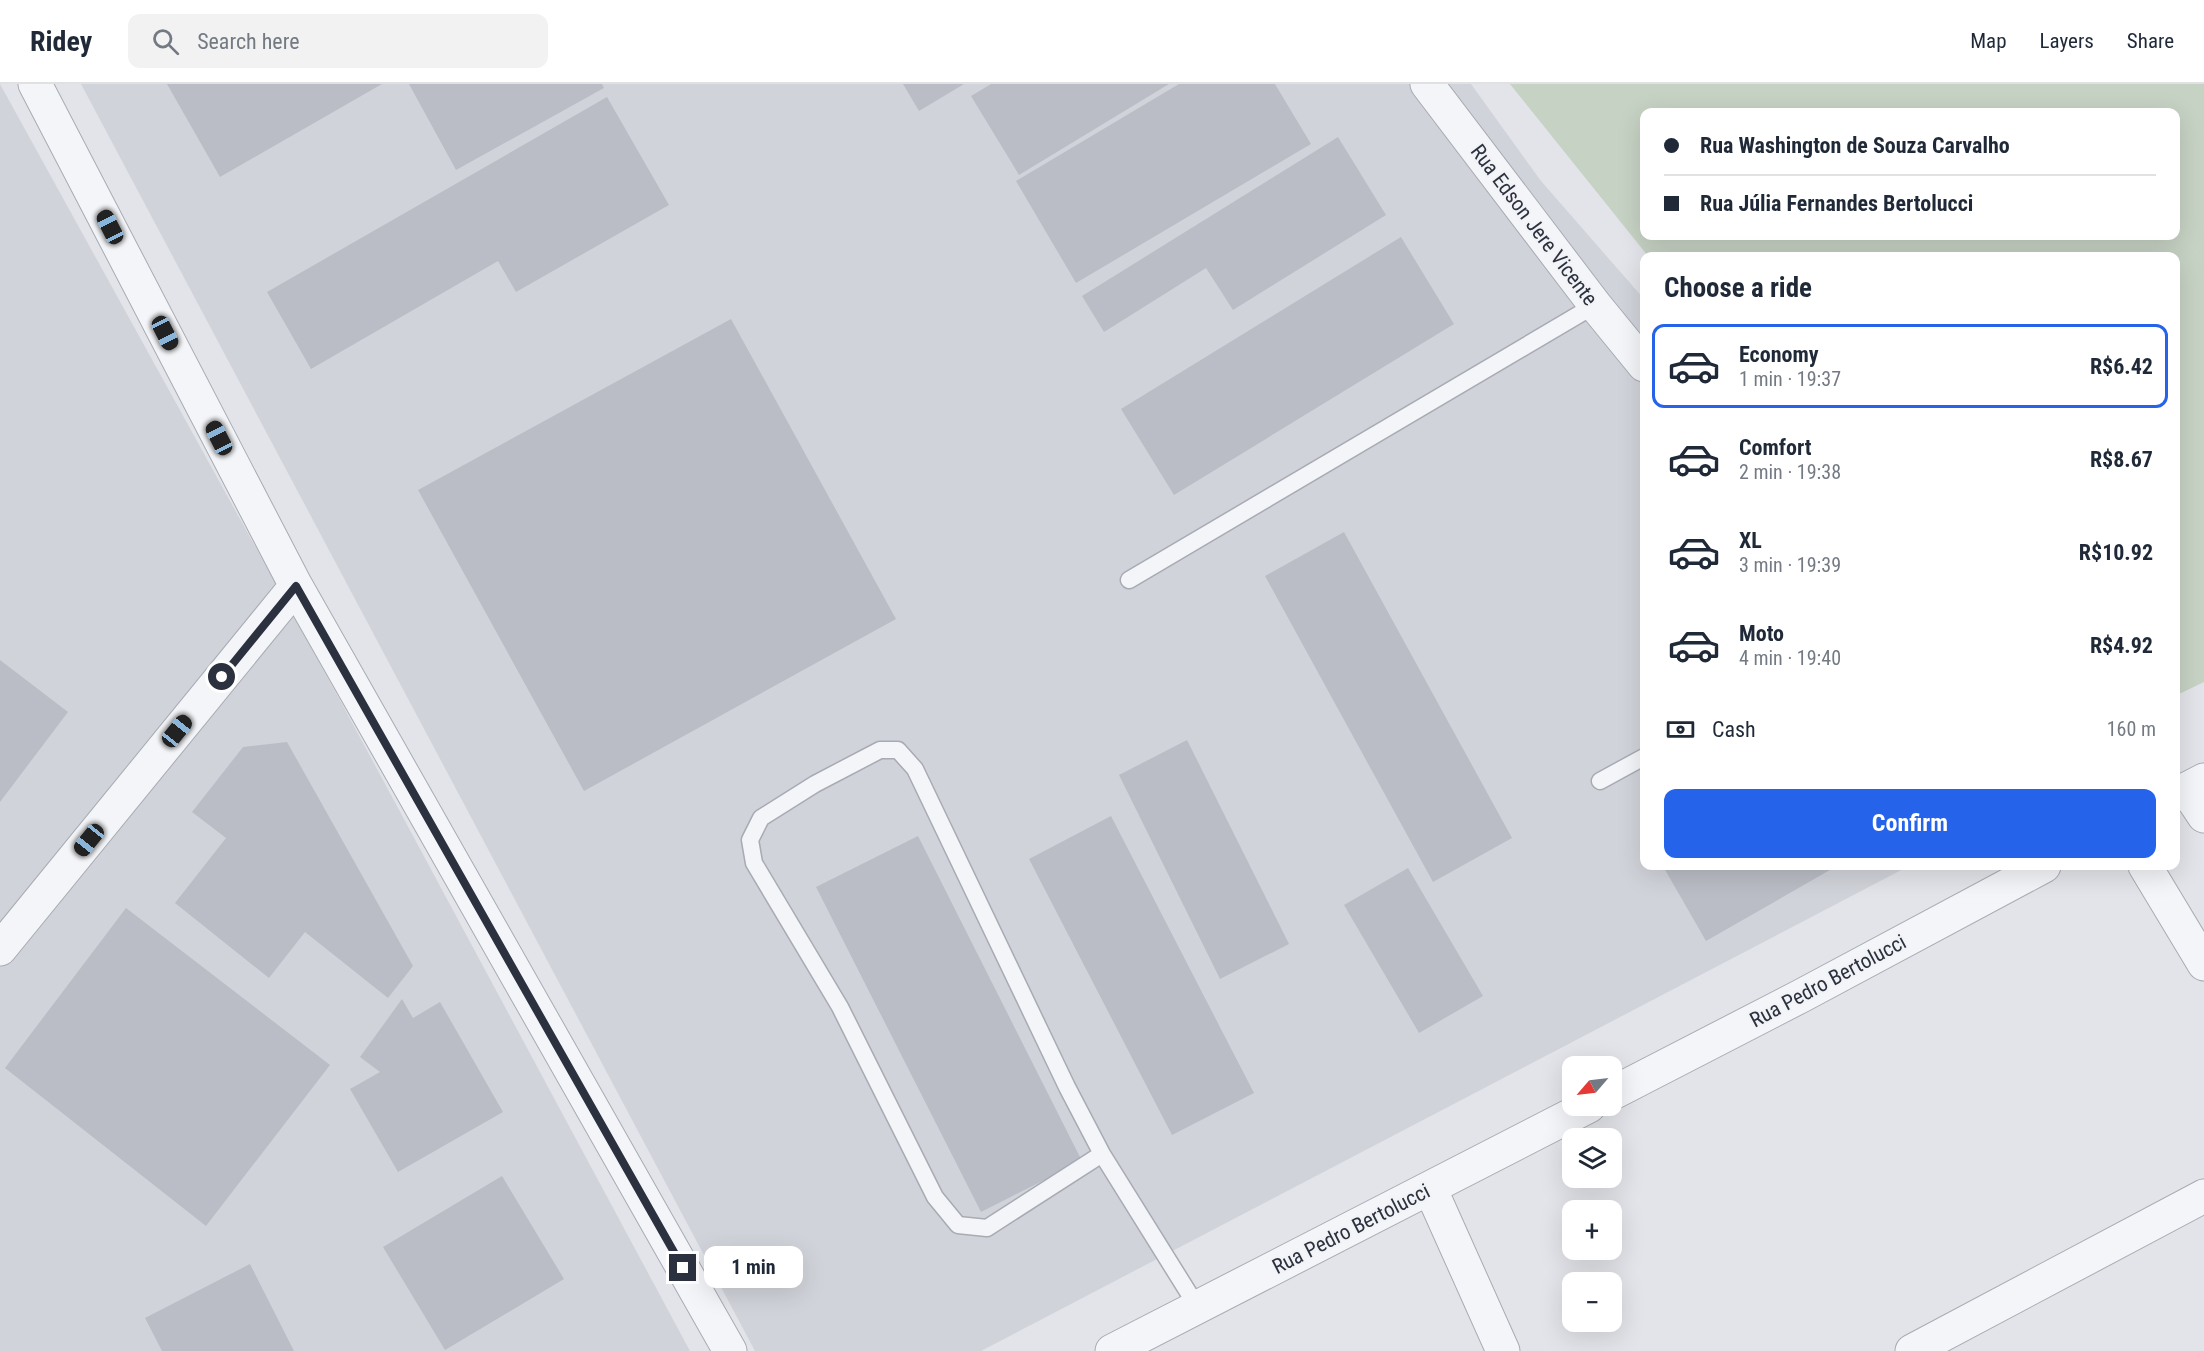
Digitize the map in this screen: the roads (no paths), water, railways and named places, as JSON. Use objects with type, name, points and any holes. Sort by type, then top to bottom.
[{"type":"street","points":[[35,84],[296,586],[730,1351]]},
{"type":"street","name":"Rua Edson Jere Vicente","points":[[1427,84],[1595,305],[1640,360]]},
{"type":"street","points":[[0,950],[296,586]]},
{"type":"street","points":[[2188,788],[2204,816]]},
{"type":"street","name":"Rua Pedro Bertolucci","points":[[1622,1088],[1801,996],[2036,870]]},
{"type":"street","points":[[2147,870],[2204,964]]},
{"type":"street","name":"Rua Pedro Bertolucci","points":[[1112,1351],[1570,1116]]},
{"type":"street","points":[[1430,1188],[1503,1351]]},
{"type":"street","points":[[1912,1351],[2204,1196]]},
{"type":"lane","points":[[1129,580],[1595,305]]},
{"type":"lane","points":[[1102,1154],[987,1228],[958,1225],[935,1197],[840,1007],[754,863],[750,840],[761,818],[815,784],[880,750],[898,750],[915,769],[1067,1087],[1102,1154],[1198,1308]]},
{"type":"lane","points":[[1600,781],[1640,760]]}]
